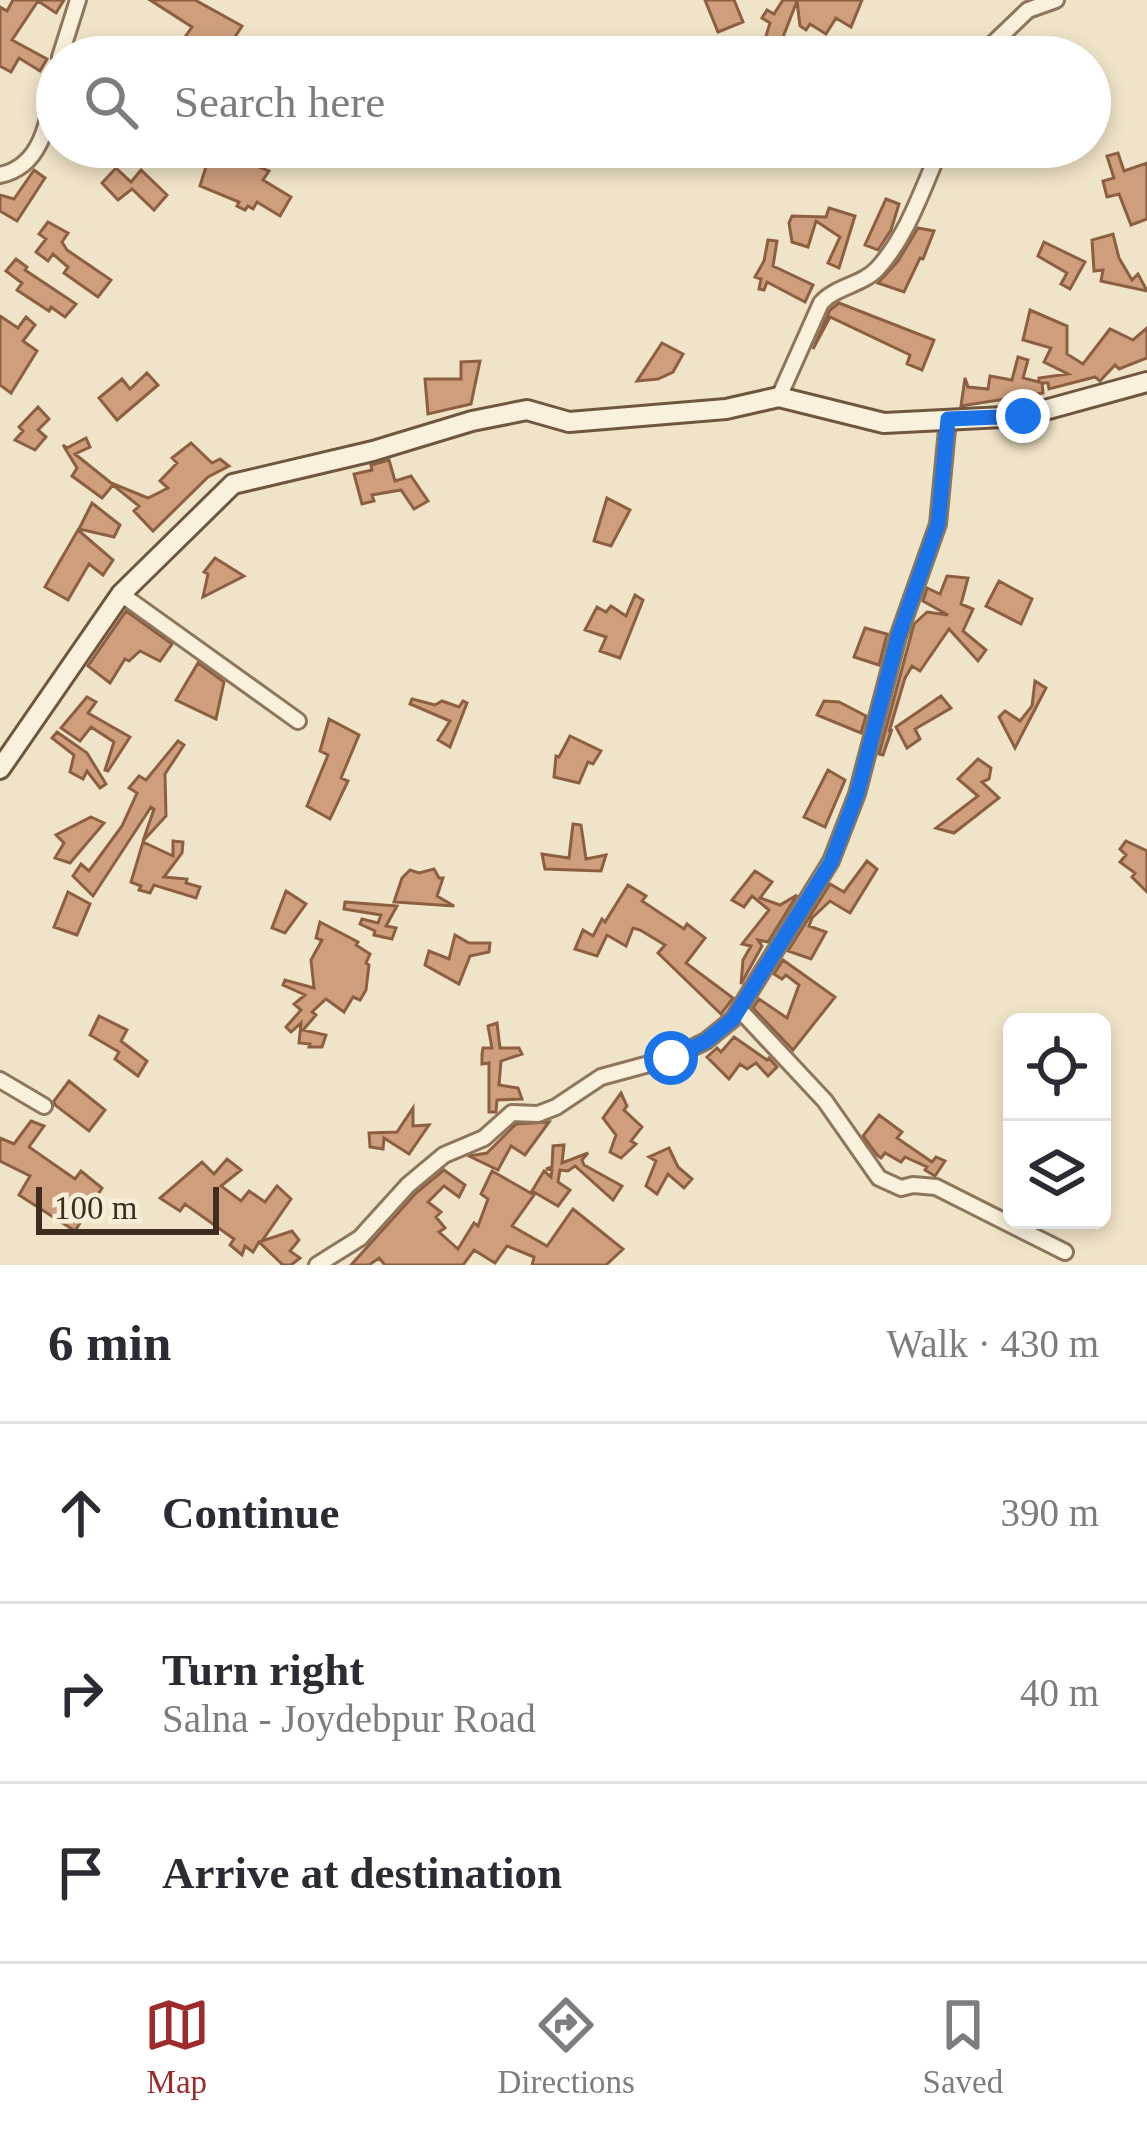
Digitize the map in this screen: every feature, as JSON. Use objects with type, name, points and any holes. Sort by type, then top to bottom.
[{"type":"main road","points":[[0,770],[121,595],[233,484],[527,410],[569,422],[726,409],[778,397],[884,423],[1023,416],[1147,382]]},
{"type":"street","points":[[67,36],[78,0]]},
{"type":"street","points":[[1001,36],[1028,10],[1056,0]]},
{"type":"street","points":[[0,175],[19,171],[36,150]]},
{"type":"street","points":[[778,397],[820,303],[877,270],[908,221],[932,168]]},
{"type":"street","points":[[317,1265],[360,1238],[407,1185],[444,1155],[484,1138],[512,1113],[538,1114],[556,1107],[601,1077],[671,1058],[706,1041],[733,1019],[831,862],[857,794],[898,637],[938,524],[948,419]]},
{"type":"street","points":[[121,595],[298,721]]},
{"type":"street","points":[[739,1009],[825,1101],[879,1178],[901,1188],[936,1187],[1065,1252]]},
{"type":"street","points":[[0,1080],[44,1106]]},
{"type":"building","points":[[13,0],[64,0],[56,13],[38,1],[12,40],[36,53],[36,69],[19,58],[11,72],[0,66],[0,7],[7,11]]},
{"type":"building","points":[[150,0],[195,0],[242,26],[236,36],[186,36],[192,27]]},
{"type":"building","points":[[705,0],[734,0],[743,22],[718,32]]},
{"type":"building","points":[[783,0],[862,0],[851,27],[836,18],[826,34],[810,24],[806,30],[800,26],[797,1],[783,36],[766,36],[770,23],[762,18],[767,10],[774,14]]},
{"type":"building","points":[[1118,153],[1124,171],[1147,163],[1147,219],[1131,225],[1119,194],[1107,197],[1103,181],[1114,178],[1111,155]]},
{"type":"building","points":[[116,168],[131,182],[141,170],[167,195],[154,210],[132,189],[118,200],[102,183]]},
{"type":"building","points":[[206,168],[262,168],[269,171],[263,180],[291,197],[280,216],[257,202],[253,209],[245,210],[237,206],[239,202],[200,186]]},
{"type":"building","points":[[34,170],[45,178],[17,221],[0,211],[0,195],[14,199]]},
{"type":"building","points":[[886,199],[899,204],[878,250],[865,245]]},
{"type":"building","points":[[829,208],[855,216],[839,268],[828,263],[840,237],[816,221],[808,247],[792,242],[792,216],[826,217]]},
{"type":"building","points":[[48,222],[68,233],[62,242],[67,250],[111,280],[98,297],[64,273],[68,267],[53,254],[48,261],[36,252],[46,239],[39,234]]},
{"type":"building","points":[[918,228],[934,231],[904,292],[878,283],[898,261]]},
{"type":"building","points":[[1113,234],[1119,258],[1132,280],[1138,274],[1147,291],[1101,281],[1103,270],[1094,271],[1092,240]]},
{"type":"building","points":[[768,240],[777,241],[773,266],[813,285],[805,302],[767,282],[764,290],[759,289],[761,279],[755,277]]},
{"type":"building","points":[[1044,242],[1085,262],[1070,289],[1061,284],[1067,273],[1038,256]]},
{"type":"building","points":[[16,259],[76,304],[65,317],[17,290],[22,283],[6,271]]},
{"type":"building","points":[[839,303],[934,340],[922,370],[907,364],[910,355],[830,317],[813,349],[830,310]]},
{"type":"building","points":[[1030,310],[1067,326],[1067,354],[1083,364],[1110,329],[1133,340],[1147,328],[1147,358],[1119,369],[1115,365],[1100,381],[1095,377],[1049,389],[1048,383],[1042,383],[1043,393],[961,406],[965,378],[968,387],[988,389],[990,376],[1012,380],[1018,357],[1028,360],[1023,378],[1039,382],[1039,378],[1068,374],[1044,362],[1051,348],[1023,340]]},
{"type":"building","points":[[0,316],[18,328],[26,317],[35,325],[23,341],[37,351],[11,393],[0,385]]},
{"type":"building","points":[[662,343],[683,354],[673,372],[637,381]]},
{"type":"building","points":[[480,361],[471,404],[428,414],[425,379],[461,379],[461,362]]},
{"type":"building","points":[[147,373],[158,385],[117,420],[99,398],[122,379],[130,389]]},
{"type":"building","points":[[38,407],[49,419],[38,430],[46,437],[35,450],[15,440],[23,431],[19,427]]},
{"type":"building","points":[[86,438],[90,447],[75,454],[111,483],[148,498],[168,488],[160,481],[177,463],[172,458],[191,443],[212,463],[220,459],[229,466],[208,477],[153,531],[134,511],[139,506],[113,485],[102,498],[72,476],[77,468],[63,445],[67,448]]},
{"type":"building","points":[[389,460],[395,481],[411,476],[428,501],[414,509],[401,490],[372,495],[374,501],[362,504],[354,474]]},
{"type":"building","points":[[607,498],[630,510],[611,546],[594,541]]},
{"type":"building","points":[[92,503],[120,525],[114,537],[79,529]]},
{"type":"building","points":[[78,530],[113,560],[103,575],[89,564],[68,600],[45,587]]},
{"type":"building","points":[[215,558],[244,576],[203,597],[208,574],[204,572]]},
{"type":"building","points":[[947,576],[968,578],[961,604],[973,609],[963,631],[986,650],[978,661],[949,629],[920,671],[912,666],[905,678],[889,732],[892,729],[883,755],[879,754],[914,624],[927,612],[948,615],[923,601],[927,588],[940,594]]},
{"type":"building","points":[[999,581],[1032,599],[1021,624],[986,606]]},
{"type":"building","points":[[635,595],[643,600],[620,658],[600,651],[606,637],[585,630],[597,607],[606,612],[611,606],[626,616]]},
{"type":"building","points":[[126,611],[172,644],[160,661],[140,651],[129,661],[125,659],[110,683],[88,666]]},
{"type":"building","points":[[865,628],[887,634],[879,665],[854,657]]},
{"type":"building","points":[[198,663],[224,682],[216,719],[176,700]]},
{"type":"building","points":[[1035,681],[1046,688],[1015,748],[999,717],[1005,711],[1020,721],[1032,706]]},
{"type":"building","points":[[941,696],[951,708],[915,729],[920,739],[907,748],[896,727]]},
{"type":"building","points":[[87,697],[96,702],[88,713],[130,737],[108,771],[114,742],[91,727],[80,741],[61,728]]},
{"type":"building","points":[[412,699],[459,707],[467,703],[450,747],[438,740],[450,721],[410,704]]},
{"type":"building","points":[[824,701],[839,702],[866,716],[861,733],[817,715]]},
{"type":"building","points":[[329,719],[359,735],[341,778],[348,781],[330,819],[307,806],[328,755],[320,751]]},
{"type":"building","points":[[57,732],[87,753],[106,784],[100,788],[87,771],[83,779],[70,772],[74,755],[52,738]]},
{"type":"building","points":[[570,736],[601,751],[593,764],[588,762],[579,783],[554,777],[556,756]]},
{"type":"building","points":[[178,741],[184,745],[165,774],[166,816],[143,841],[151,807],[93,896],[73,876],[81,864],[89,871],[122,826],[137,793],[129,788],[139,776],[146,780]]},
{"type":"building","points":[[978,759],[991,768],[989,779],[982,782],[999,798],[954,833],[936,828],[978,796],[958,779]]},
{"type":"building","points":[[828,770],[845,780],[825,827],[804,817]]},
{"type":"building","points":[[91,817],[104,823],[70,863],[55,858],[64,843],[56,835]]},
{"type":"building","points":[[573,824],[581,825],[586,859],[606,855],[601,871],[545,869],[542,854],[569,858]]},
{"type":"building","points":[[173,841],[183,842],[182,853],[164,877],[187,879],[186,883],[200,887],[196,898],[154,885],[150,893],[131,882],[143,842],[173,856]]},
{"type":"building","points":[[1126,841],[1147,851],[1147,892],[1132,877],[1135,873],[1120,862],[1126,855],[1120,849]]},
{"type":"building","points":[[867,861],[877,869],[850,913],[830,901],[812,918],[809,926],[826,932],[811,959],[788,951],[830,884],[844,892]]},
{"type":"building","points":[[434,869],[443,878],[437,896],[454,906],[394,902],[410,870]]},
{"type":"building","points":[[755,871],[772,882],[760,898],[780,905],[797,895],[768,942],[758,940],[762,946],[741,984],[743,960],[751,946],[742,944],[769,910],[752,896],[744,907],[732,900]]},
{"type":"building","points":[[628,885],[646,896],[642,901],[705,938],[686,963],[733,998],[721,1014],[658,953],[665,945],[640,930],[633,928],[626,946],[607,935],[597,956],[575,949],[583,930],[593,936]]},
{"type":"building","points":[[286,891],[306,904],[285,933],[272,928]]},
{"type":"building","points":[[68,892],[90,904],[77,935],[54,927]]},
{"type":"building","points":[[345,902],[397,906],[386,926],[396,928],[392,939],[374,935],[375,931],[360,924],[362,919],[378,923],[381,915],[344,909]]},
{"type":"building","points":[[320,922],[358,942],[370,954],[366,990],[360,1000],[353,997],[344,1012],[326,999],[303,1030],[326,1035],[322,1047],[309,1047],[299,1043],[301,1023],[291,1032],[286,1027],[301,1010],[294,1004],[305,995],[283,985],[285,980],[314,988],[311,960],[322,940],[316,938]]},
{"type":"building","points":[[455,935],[469,943],[490,943],[489,952],[470,956],[459,984],[425,965],[429,951],[449,959]]},
{"type":"building","points":[[783,960],[835,997],[793,1050],[753,1008],[759,999],[787,1018],[799,985],[786,975],[782,979],[774,974]]},
{"type":"building","points":[[99,1016],[127,1030],[121,1041],[147,1061],[138,1076],[115,1059],[119,1052],[90,1035]]},
{"type":"building","points":[[497,1023],[500,1048],[519,1048],[522,1054],[501,1061],[499,1085],[518,1088],[522,1099],[497,1100],[496,1112],[489,1112],[489,1063],[482,1064],[482,1054],[483,1048],[492,1048],[488,1026]]},
{"type":"building","points":[[734,1037],[777,1067],[768,1076],[756,1063],[747,1069],[740,1064],[729,1079],[707,1057],[717,1048],[721,1052]]},
{"type":"building","points":[[69,1081],[105,1110],[89,1131],[55,1105]]},
{"type":"building","points":[[621,1093],[627,1106],[624,1110],[642,1127],[631,1141],[636,1144],[621,1158],[610,1152],[616,1135],[603,1118]]},
{"type":"building","points":[[413,1108],[413,1126],[429,1125],[409,1154],[384,1138],[383,1149],[370,1147],[369,1133],[397,1132]]},
{"type":"building","points":[[879,1115],[902,1132],[897,1138],[932,1162],[936,1157],[945,1161],[935,1176],[905,1157],[901,1162],[885,1153],[881,1158],[877,1155],[863,1136]]},
{"type":"building","points":[[31,1121],[44,1126],[29,1147],[75,1179],[81,1171],[102,1188],[75,1231],[19,1195],[30,1176],[0,1161],[0,1138],[14,1144]]},
{"type":"building","points":[[549,1122],[525,1155],[511,1146],[498,1170],[469,1156],[487,1153],[516,1124]]},
{"type":"building","points":[[564,1145],[562,1163],[588,1153],[584,1165],[622,1186],[613,1200],[575,1166],[560,1170],[558,1182],[570,1190],[558,1206],[532,1191],[544,1171],[551,1177],[552,1170],[546,1169],[552,1167],[553,1146]]},
{"type":"building","points":[[669,1148],[678,1167],[692,1179],[684,1188],[668,1174],[657,1194],[646,1186],[656,1161],[649,1157]]},
{"type":"building","points":[[227,1159],[241,1170],[221,1186],[241,1201],[249,1191],[265,1202],[277,1186],[291,1199],[262,1241],[292,1231],[299,1240],[290,1251],[300,1258],[291,1265],[283,1265],[259,1242],[253,1252],[245,1246],[242,1255],[230,1245],[234,1239],[185,1204],[180,1211],[160,1198],[202,1162],[214,1174]]},
{"type":"building","points":[[444,1170],[465,1185],[459,1197],[444,1186],[428,1202],[441,1212],[436,1217],[445,1228],[439,1232],[458,1249],[474,1223],[478,1226],[488,1199],[481,1194],[492,1171],[534,1195],[512,1226],[547,1246],[573,1209],[623,1249],[606,1265],[532,1265],[534,1257],[507,1246],[495,1263],[474,1250],[463,1265],[385,1265],[379,1258],[369,1265],[351,1265],[416,1193]]},
{"type":"route","points":[[671,1058],[706,1041],[733,1019],[831,862],[857,794],[898,637],[938,524],[948,419],[1023,416]]}]
